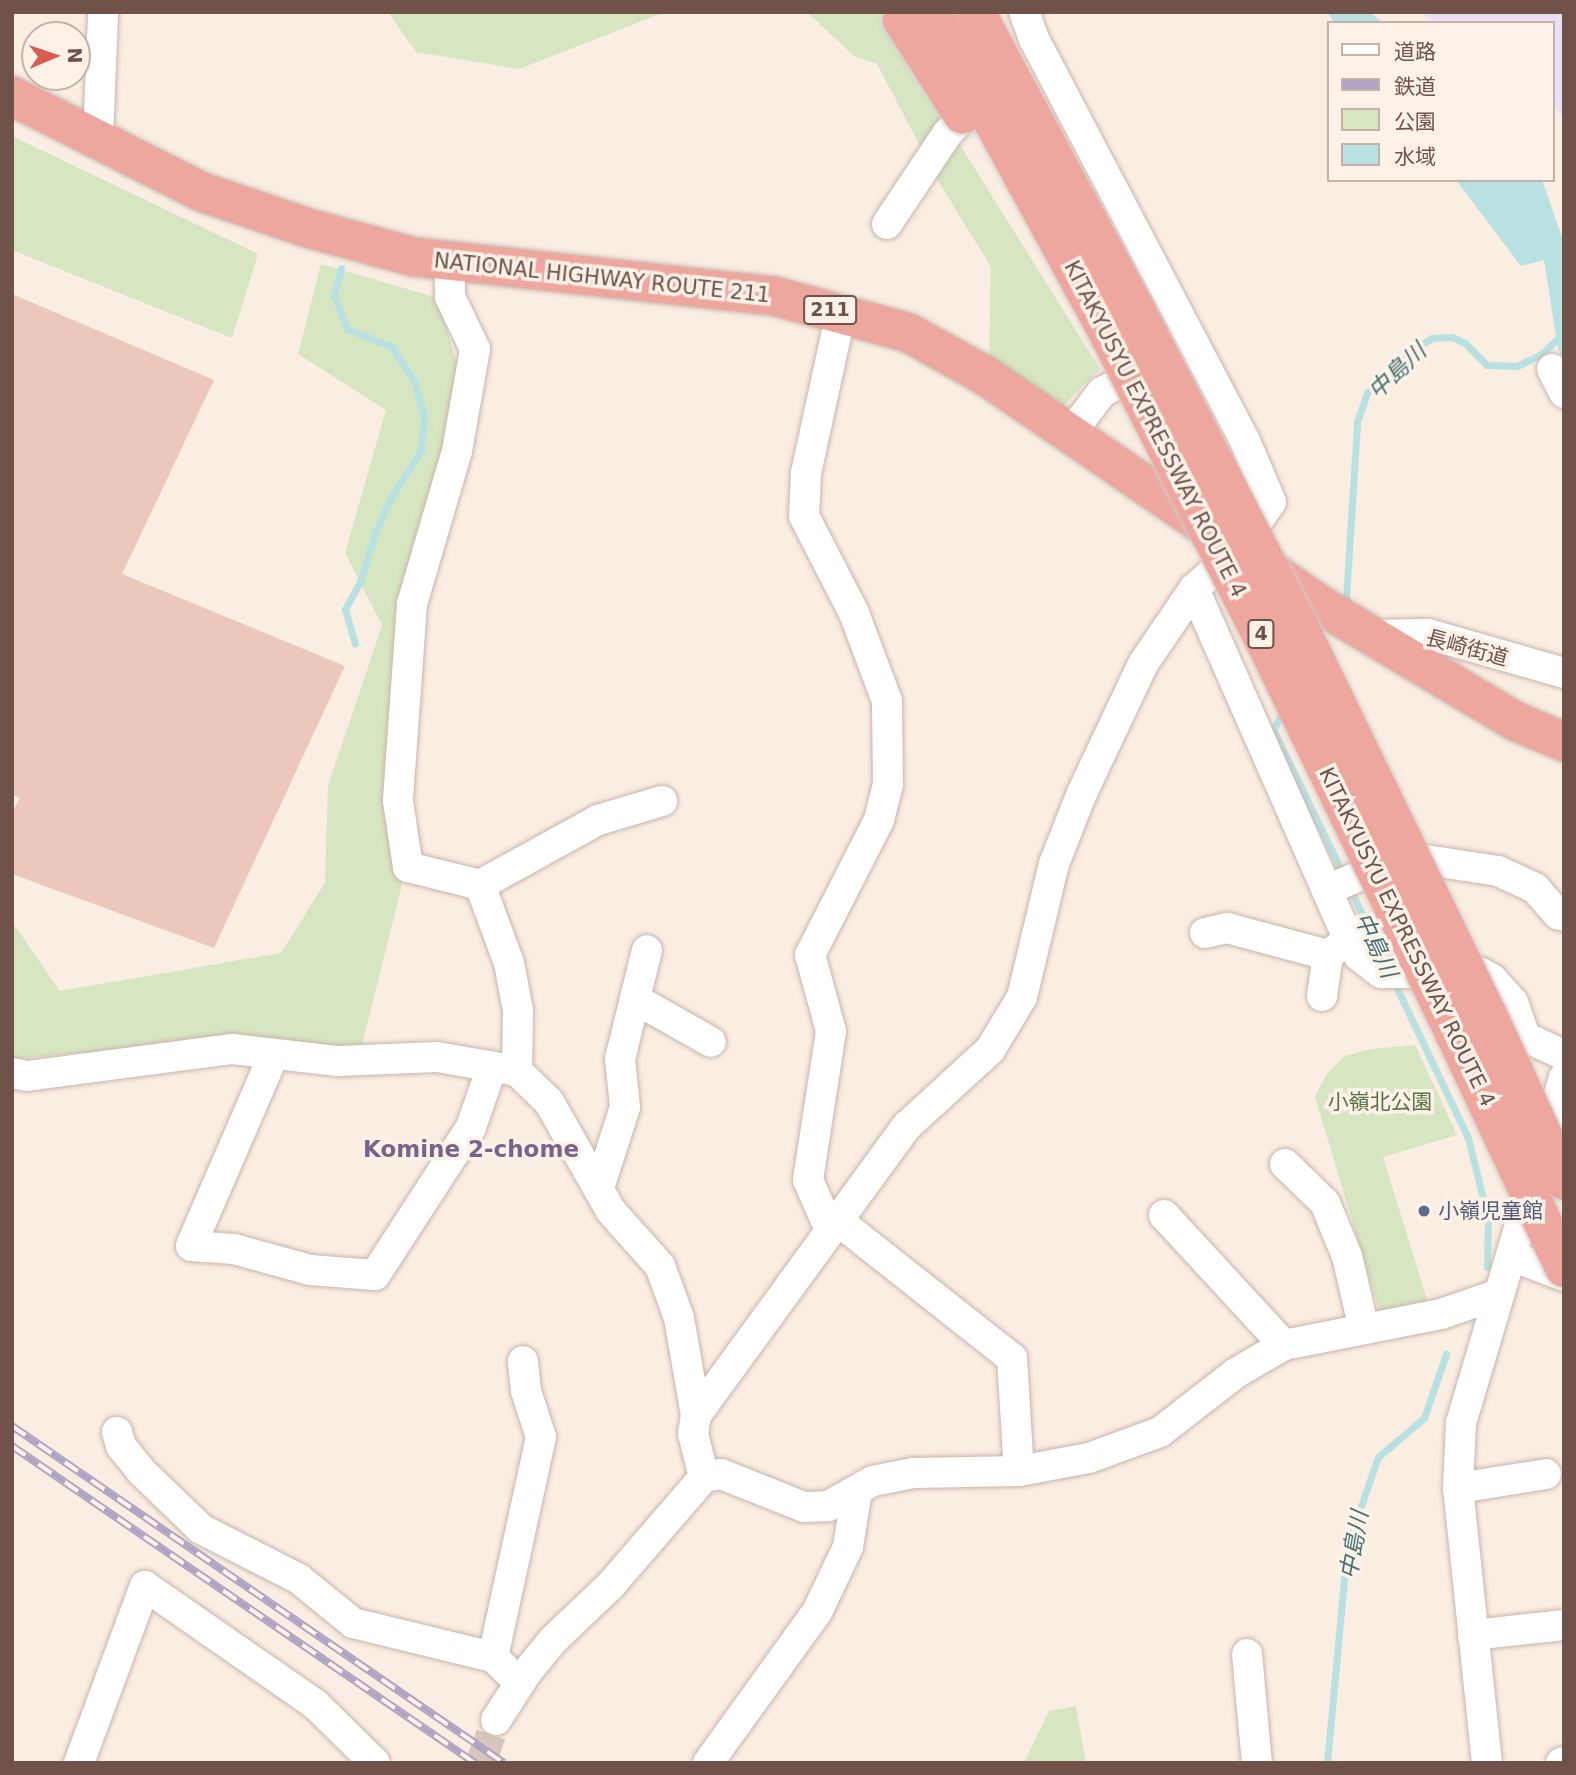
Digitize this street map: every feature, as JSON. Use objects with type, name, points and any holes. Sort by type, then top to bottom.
[{"type":"highway","name":"KITAKYUSYU EXPRESSWAY ROUTE 4","points":[[976,12],[1138,314],[1300,628],[1489,1017],[1564,1181]]},
{"type":"highway","name":"KITAKYUSYU EXPRESSWAY ROUTE 4","points":[[910,15],[1107,331],[1265,642],[1456,1037],[1564,1268]]},
{"type":"highway","name":"NATIONAL HIGHWAY ROUTE 211","points":[[12,96],[202,192],[281,219],[414,257],[774,296],[909,333],[986,376],[1238,549],[1369,635],[1515,721],[1564,742]]},
{"type":"street","points":[[98,139],[103,12]]},
{"type":"street","points":[[695,1415],[907,1126],[990,1050],[1022,997],[1054,864],[1082,793],[1143,664],[1194,589],[1238,549],[1271,502],[1245,442],[1029,26],[947,134],[887,224]]},
{"type":"street","points":[[449,261],[450,298],[475,349],[457,452],[412,604],[398,801],[408,867],[480,885],[598,820],[662,801]]},
{"type":"street","points":[[841,313],[806,473],[804,516],[854,613],[887,701],[888,785],[879,820],[810,955],[831,1031],[808,1180],[833,1225],[1012,1358],[1019,1471]]},
{"type":"street","points":[[1070,433],[1102,392],[1194,345]]},
{"type":"street","points":[[1194,589],[1331,888],[1339,947],[1322,996]]},
{"type":"street","name":"長崎街道","points":[[1369,635],[1428,634],[1564,673]]},
{"type":"street","points":[[1331,888],[1392,862],[1426,860],[1498,871],[1535,888],[1558,914],[1564,916]]},
{"type":"street","points":[[274,1054],[191,1246],[234,1249],[310,1270],[375,1275],[471,1128],[504,1069],[516,998],[509,963],[480,885]]},
{"type":"street","points":[[1205,933],[1227,928],[1339,947],[1359,956],[1381,973],[1481,973],[1492,979],[1513,1002],[1525,1037],[1564,1055]]},
{"type":"street","points":[[599,1188],[625,1107],[620,1059],[647,950]]},
{"type":"street","points":[[635,999],[711,1042]]},
{"type":"street","points":[[12,1073],[27,1076],[232,1049],[338,1061],[437,1057],[504,1069],[549,1102],[611,1211],[660,1266],[679,1318],[695,1415],[693,1434],[704,1477]]},
{"type":"street","points":[[1487,1763],[1458,1488],[1461,1423],[1564,1079]]},
{"type":"street","points":[[1285,1164],[1325,1203],[1347,1256],[1364,1329]]},
{"type":"street","points":[[1164,1214],[1284,1345]]},
{"type":"street","points":[[1512,1256],[1564,1276]]},
{"type":"street","points":[[496,1720],[553,1640],[610,1586],[704,1477],[721,1474],[804,1507],[828,1506],[873,1481],[913,1473],[1019,1471],[1089,1458],[1160,1432],[1236,1373],[1284,1345],[1441,1314],[1499,1294]]},
{"type":"street","points":[[493,1657],[541,1437],[526,1391],[523,1361]]},
{"type":"street","points":[[117,1432],[121,1446],[141,1471],[201,1529],[299,1579],[353,1623],[493,1657],[520,1683]]},
{"type":"street","points":[[1458,1488],[1546,1474]]},
{"type":"street","points":[[708,1763],[817,1612],[848,1547],[857,1491]]},
{"type":"street","points":[[79,1763],[145,1586],[315,1704],[374,1763]]},
{"type":"street","points":[[1473,1635],[1564,1625]]},
{"type":"street","points":[[1247,1654],[1257,1763]]},
{"type":"shaded area","points":[[1421,12],[1564,12],[1564,119],[1555,108],[1555,21],[1432,21]]},
{"type":"green space","points":[[388,12],[665,12],[519,69],[416,52]]},
{"type":"green space","points":[[807,12],[902,12],[887,28],[1100,369],[1064,405],[989,364],[991,267],[940,184],[877,64],[854,56]]},
{"type":"green space","points":[[12,136],[258,254],[232,338],[12,250]]},
{"type":"green space","points":[[321,264],[438,298],[463,386],[388,805],[402,885],[361,1049],[232,1039],[12,1059],[12,922],[60,991],[281,953],[325,883],[328,786],[382,625],[345,553],[386,410],[298,354]]},
{"type":"green space","name":"小嶺北公園","points":[[1415,1045],[1457,1135],[1383,1157],[1428,1303],[1380,1313],[1315,1097],[1326,1075],[1345,1056],[1371,1049]]},
{"type":"green space","points":[[1076,1706],[1086,1763],[1024,1763],[1049,1711]]},
{"type":"water","points":[[1327,12],[1370,12],[1381,21],[1334,21]]},
{"type":"water","points":[[1458,182],[1543,182],[1564,243],[1564,360],[1558,349],[1544,260],[1521,266]]},
{"type":"building","points":[[12,294],[214,380],[122,574],[345,666],[214,948],[12,874],[12,812],[20,798],[12,795]]},
{"type":"waterway","points":[[341,268],[334,295],[347,329],[392,347],[415,383],[424,416],[421,450],[390,499],[376,530],[360,582],[345,609],[355,644]]},
{"type":"waterway","name":"中島川","points":[[1346,599],[1357,422],[1367,393],[1414,349],[1432,338],[1452,337],[1465,343],[1487,365],[1517,366],[1540,355],[1564,333]]},
{"type":"waterway","name":"中島川","points":[[1284,711],[1273,729],[1344,876]]},
{"type":"waterway","name":"中島川","points":[[1349,887],[1385,962]]},
{"type":"waterway","name":"中島川","points":[[1394,982],[1468,1138],[1488,1219],[1487,1267]]},
{"type":"waterway","name":"中島川","points":[[1327,1763],[1344,1580],[1354,1526],[1378,1457],[1424,1418],[1446,1354]]},
{"type":"tunnel","points":[[481,1763],[496,1720]]},
{"type":"railway","points":[[12,1426],[504,1763]]},
{"type":"railway","points":[[12,1446],[475,1763]]},
{"type":"place","name":"小嶺児童館","points":[[1424,1211]]},
{"type":"district","name":"Komine 2-chome","points":[[471,1149]]}]
